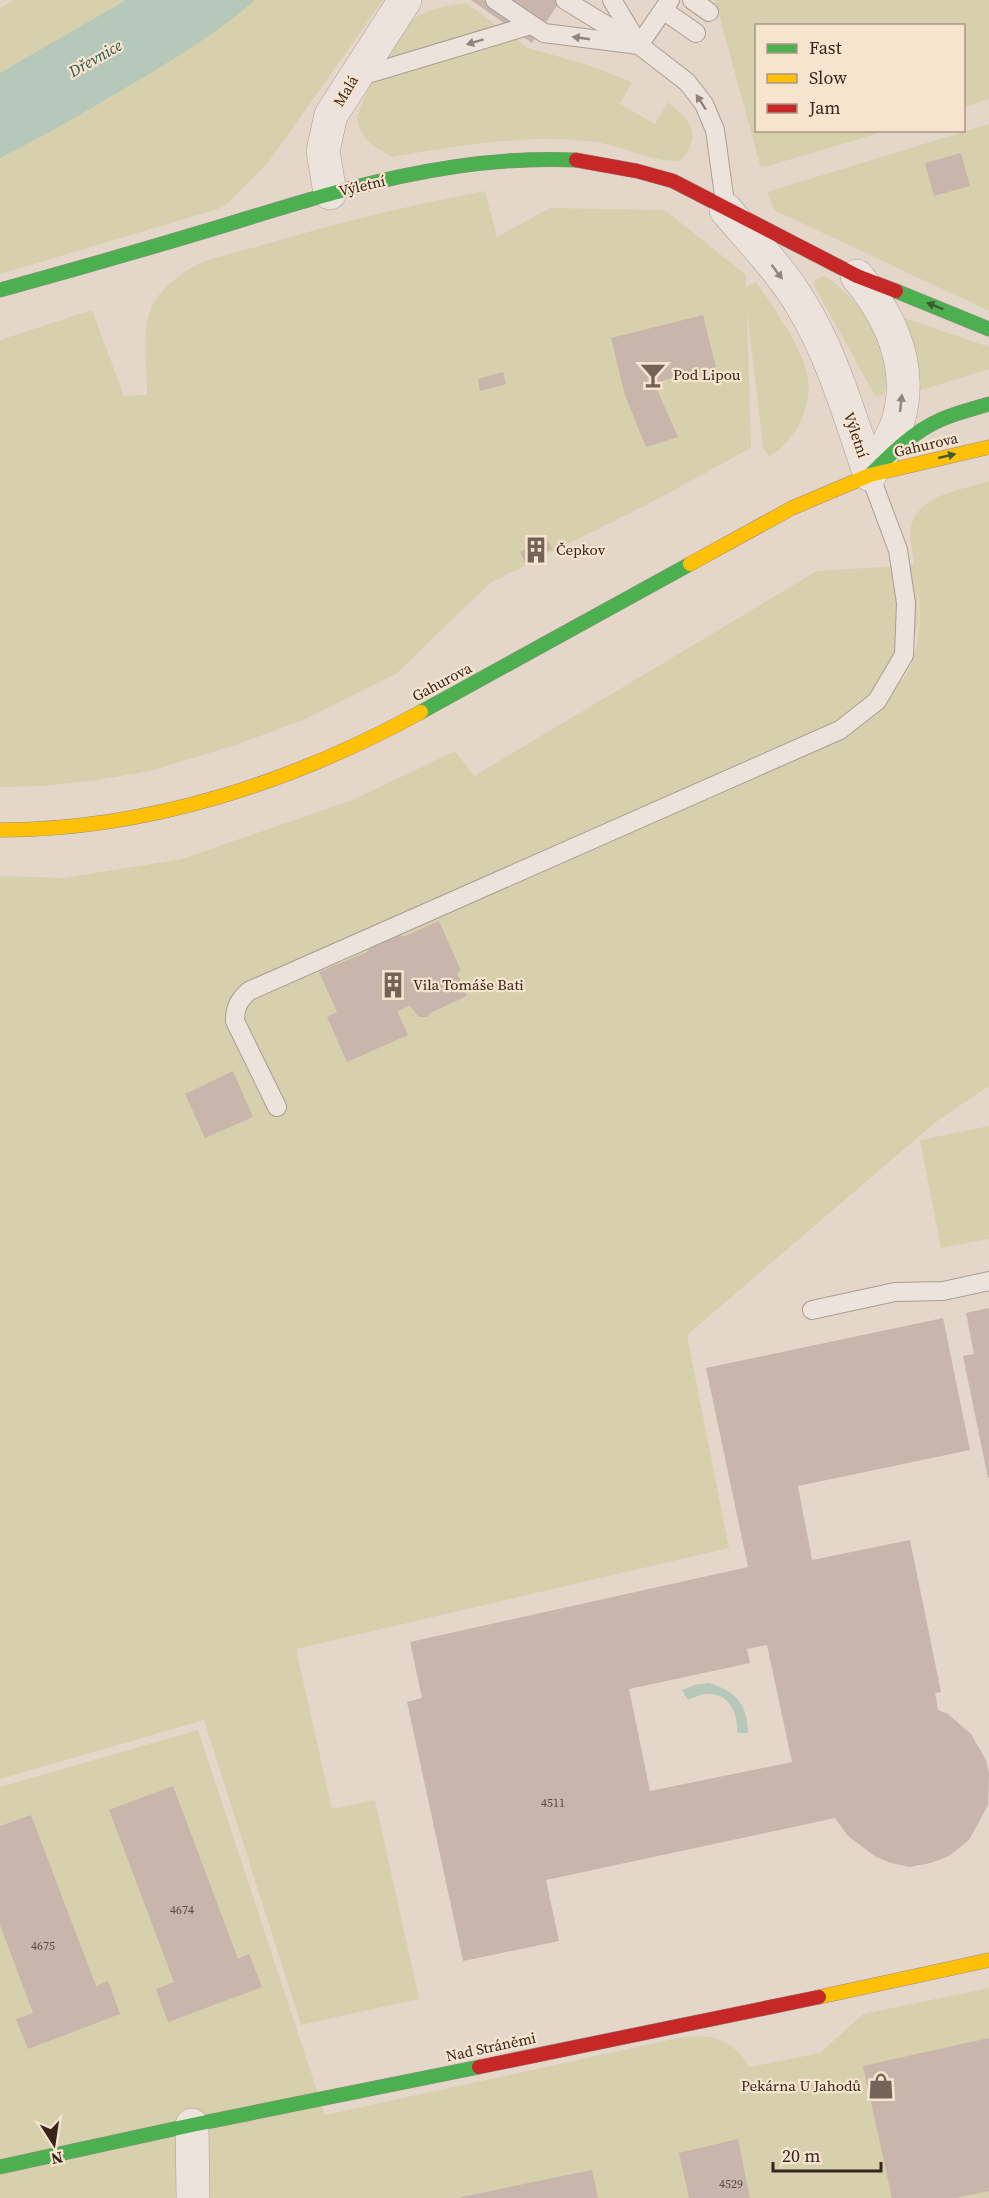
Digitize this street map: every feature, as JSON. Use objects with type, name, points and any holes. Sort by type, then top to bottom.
[{"type":"street","name":"Malá","points":[[330,193],[323,151],[331,115],[405,0]]},
{"type":"street","name":"Výletní","points":[[0,290],[113,259],[330,193],[435,169],[535,158],[580,160],[637,171],[673,182],[857,276],[989,329]]},
{"type":"street","name":"Výletní","points":[[726,210],[801,303],[825,352],[870,475]]},
{"type":"street","name":"Výletní","points":[[857,276],[876,299],[890,324],[897,343],[902,380],[899,419],[870,475]]},
{"type":"street","name":"Gahurova","points":[[870,475],[898,447],[924,428],[950,415],[989,404]]},
{"type":"street","name":"Gahurova","points":[[0,830],[37,830],[150,815],[251,788],[300,770],[379,735],[792,508],[870,475],[989,447]]},
{"type":"street","name":"Nad Stráněmi","points":[[0,2167],[192,2125],[784,2005],[989,1960]]},
{"type":"street","points":[[192,2125],[193,2198]]},
{"type":"lane","points":[[495,0],[544,33],[639,45]]},
{"type":"lane","points":[[565,0],[639,45],[687,82],[704,105],[715,130],[726,210]]},
{"type":"lane","points":[[692,0],[710,12]]},
{"type":"lane","points":[[618,3],[639,45]]},
{"type":"lane","points":[[639,45],[667,5],[696,33]]},
{"type":"lane","points":[[353,78],[531,25]]},
{"type":"lane","points":[[277,1107],[235,1021],[235,1009],[249,991],[840,730],[877,701],[904,655],[906,603],[898,550],[870,475]]},
{"type":"lane","points":[[812,1310],[895,1292],[943,1291],[989,1281]]},
{"type":"shaded area","points":[[13,0],[383,0],[268,163],[228,203],[218,209],[0,274],[0,8]]},
{"type":"shaded area","points":[[715,0],[989,0],[989,99],[965,107],[965,24],[755,24],[755,132],[883,132],[761,168]]},
{"type":"shaded area","points":[[466,3],[528,48],[588,65],[632,82],[620,104],[655,124],[668,102],[683,115],[693,135],[688,151],[681,161],[661,160],[611,145],[576,140],[497,142],[392,157],[376,147],[360,130],[359,114],[370,86],[389,52],[407,26],[420,15],[438,8]]},
{"type":"shaded area","points":[[989,124],[989,311],[774,210],[767,192],[965,132]]},
{"type":"shaded area","points":[[485,191],[497,237],[550,208],[665,210],[746,275],[746,287],[756,282],[779,315],[806,368],[807,402],[799,424],[786,442],[769,457],[763,447],[747,311],[751,448],[652,502],[490,583],[396,674],[305,719],[236,745],[150,771],[45,786],[0,787],[0,340],[92,310],[124,396],[147,395],[145,344],[148,319],[158,296],[188,270],[217,257],[318,229],[401,208]]},
{"type":"shaded area","points":[[825,276],[852,299],[873,327],[885,359],[887,376],[885,393],[876,397],[874,394],[817,291],[814,285],[815,280]]},
{"type":"shaded area","points":[[905,318],[989,347],[989,369],[922,390],[919,388],[903,321]]},
{"type":"shaded area","points":[[989,481],[989,1086],[937,1121],[687,1335],[729,1548],[296,1649],[332,1809],[375,1800],[419,1999],[301,2025],[204,1720],[0,1779],[0,876],[64,878],[182,859],[355,799],[455,751],[474,776],[817,571],[914,565],[911,527],[922,507],[943,495]],"holes":[[[917,584],[920,622],[916,648],[901,683],[918,623]]]},
{"type":"shaded area","points":[[989,1126],[989,1239],[941,1248],[920,1140]]},
{"type":"shaded area","points":[[198,1730],[325,2115],[683,2037],[704,2036],[721,2040],[736,2050],[750,2067],[820,2053],[863,2014],[989,1988],[989,2198],[0,2198],[0,1787]]},
{"type":"water","name":"Dřevnice","points":[[126,0],[255,0],[176,58],[0,158],[0,73]]},
{"type":"water","points":[[709,1683],[726,1690],[739,1700],[746,1714],[748,1733],[737,1733],[734,1712],[724,1698],[708,1694],[688,1700],[682,1690]]},
{"type":"building","points":[[471,0],[561,0],[532,43]]},
{"type":"building","points":[[961,153],[970,186],[934,196],[925,163]]},
{"type":"building","name":"Pod Lipou","points":[[703,315],[716,367],[654,383],[678,437],[646,447],[625,395],[611,338]]},
{"type":"building","points":[[503,372],[506,384],[480,391],[478,379]]},
{"type":"building","name":"Čepkov","points":[[546,538],[552,549],[525,563],[520,552]]},
{"type":"building","name":"Vila Tomáše Bati","points":[[439,921],[461,971],[457,973],[467,996],[432,1012],[427,1017],[419,1017],[410,1006],[397,1011],[408,1035],[347,1062],[327,1017],[337,1012],[319,972],[367,952],[373,944],[392,935],[405,936]]},
{"type":"building","points":[[233,1071],[253,1117],[205,1138],[185,1094]]},
{"type":"building","points":[[989,1308],[988,1478],[963,1356],[974,1354],[966,1313]]},
{"type":"building","points":[[943,1318],[970,1450],[798,1486],[812,1560],[910,1540],[941,1692],[935,1693],[938,1710],[948,1714],[971,1734],[986,1760],[989,1774],[988,1805],[969,1840],[949,1856],[931,1863],[909,1867],[876,1857],[848,1836],[835,1818],[546,1880],[559,1941],[463,1961],[407,1702],[422,1698],[410,1642],[748,1567],[706,1368]],"holes":[[[767,1645],[792,1762],[650,1791],[629,1689],[750,1663],[747,1649]]]},
{"type":"building","points":[[173,1786],[238,1959],[249,1954],[262,1987],[168,2022],[156,1989],[174,1982],[109,1810]]},
{"type":"building","points":[[31,1815],[96,1986],[108,1981],[120,2014],[28,2049],[16,2019],[33,2013],[0,1925],[0,1826]]},
{"type":"building","points":[[989,2038],[989,2191],[955,2198],[892,2198],[863,2066]]},
{"type":"building","points":[[738,2139],[750,2198],[689,2198],[679,2153]]},
{"type":"building","points":[[592,2170],[598,2198],[461,2198],[461,2197]]},
{"type":"traffic: fast","points":[[0,290],[307,200],[395,178],[484,163],[576,160]]},
{"type":"traffic: fast","points":[[896,291],[989,329]]},
{"type":"traffic: fast","points":[[871,474],[903,444],[930,425],[952,415],[989,404]]},
{"type":"traffic: fast","points":[[421,712],[690,564]]},
{"type":"traffic: fast","points":[[0,2167],[192,2125],[479,2067]]},
{"type":"traffic: slow","points":[[690,564],[792,508],[870,475],[989,447]]},
{"type":"traffic: slow","points":[[0,830],[55,828],[110,821],[164,811],[218,797],[322,760],[421,712]]},
{"type":"traffic: slow","points":[[819,1997],[989,1960]]},
{"type":"traffic: jam","points":[[576,160],[637,171],[673,181],[857,276],[896,291]]},
{"type":"traffic: jam","points":[[479,2067],[819,1997]]},
{"type":"place","name":"Pod Lipou","points":[[653,375]]},
{"type":"place","name":"Čepkov","points":[[536,550]]},
{"type":"place","name":"Vila Tomáše Bati","points":[[393,985]]},
{"type":"place","name":"Pekárna U Jahodů","points":[[881,2086]]}]
